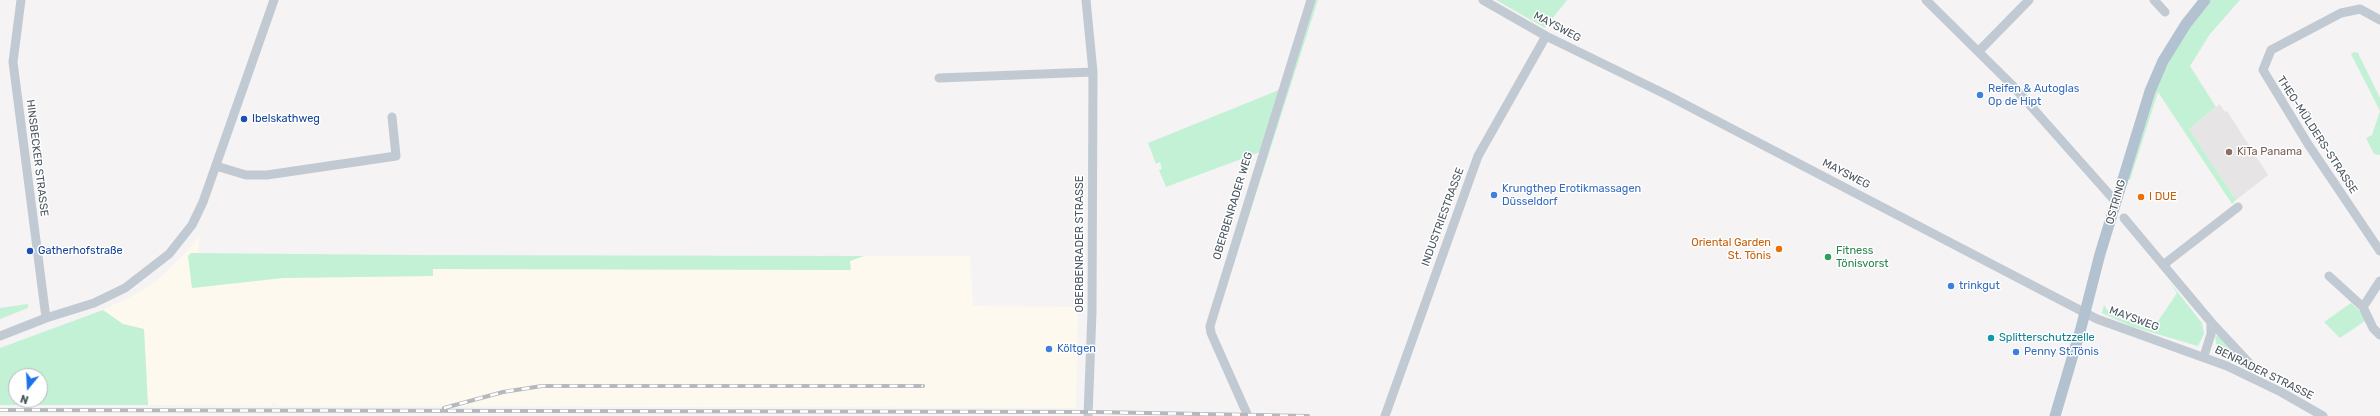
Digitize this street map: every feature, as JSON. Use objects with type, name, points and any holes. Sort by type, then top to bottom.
[{"type":"main road","name":"OSTRING","points":[[2055,416],[2100,254],[2144,109],[2160,67],[2186,24],[2205,0]]},
{"type":"street","name":"HINSBECKER STRASSE","points":[[21,0],[13,62],[46,318]]},
{"type":"street","points":[[0,336],[46,318],[94,303],[125,288],[169,254],[192,225],[203,202],[274,0]]},
{"type":"street","name":"OBERBENRADER STRASSE","points":[[1086,0],[1093,72],[1092,312],[1088,416]]},
{"type":"street","name":"OBERBENRADER WEG","points":[[1248,416],[1210,326],[1311,0]]},
{"type":"street","name":"MAYSWEG","points":[[1483,0],[1546,36],[1666,95],[2097,319],[2204,356]]},
{"type":"street","points":[[1926,0],[1979,51],[2116,202]]},
{"type":"street","points":[[1979,51],[2029,0]]},
{"type":"street","points":[[2154,0],[2165,12]]},
{"type":"street","name":"THEO-MÜLDERS-STRASSE","points":[[2380,20],[2360,9],[2341,13],[2271,50],[2263,70],[2308,144],[2380,250]]},
{"type":"street","name":"INDUSTRIESTRASSE","points":[[1385,416],[1478,156],[1546,36]]},
{"type":"street","points":[[939,78],[1093,72]]},
{"type":"street","points":[[216,166],[246,175],[267,175],[396,156],[392,117]]},
{"type":"street","points":[[2163,264],[2238,208]]},
{"type":"street","name":"BENRADER STRASSE","points":[[2124,218],[2211,322],[2252,366]]},
{"type":"street","points":[[2329,276],[2363,307],[2369,320],[2380,335]]},
{"type":"street","points":[[2363,307],[2380,281]]},
{"type":"street","name":"BENRADER STRASSE","points":[[2211,322],[2211,334],[2204,356],[2281,392],[2323,416]]},
{"type":"shaded area","name":"KiTa Panama","points":[[2220,104],[2225,112],[2227,111],[2268,175],[2236,200],[2189,129]]},
{"type":"shaded area","points":[[200,235],[198,253],[191,253],[188,256],[192,288],[283,278],[433,276],[433,269],[850,270],[850,261],[864,256],[970,256],[973,306],[1078,307],[1076,408],[276,406],[276,403],[272,403],[272,406],[148,405],[144,329],[123,324],[103,310],[140,292],[159,279],[187,251]]},
{"type":"shaded area","points":[[0,415],[415,416],[0,416]]},
{"type":"green space","points":[[1314,0],[1318,0],[1212,331]]},
{"type":"green space","points":[[1496,0],[1567,0],[1545,28]]},
{"type":"green space","points":[[2211,0],[2240,0],[2210,34],[2190,66],[2216,107],[2189,129],[2236,200],[2232,204],[2158,92],[2130,180],[2128,178],[2157,84],[2184,34]]},
{"type":"green space","points":[[2354,52],[2358,53],[2380,98],[2380,111],[2351,54]]},
{"type":"green space","points":[[1279,90],[1260,152],[1166,187],[1159,170],[1162,169],[1160,162],[1156,164],[1148,143]]},
{"type":"green space","points":[[2380,111],[2380,155],[2374,154],[2366,138],[2372,135]]},
{"type":"green space","points":[[191,253],[864,256],[850,261],[851,270],[433,269],[433,276],[283,278],[192,288],[188,256]]},
{"type":"green space","points":[[2168,280],[2202,323],[2204,334],[2198,346],[2130,326],[2102,313],[2104,305],[2110,314],[2152,330],[2177,293]]},
{"type":"green space","points":[[2351,303],[2364,315],[2365,321],[2340,338],[2324,322]]},
{"type":"green space","points":[[28,304],[28,308],[0,319],[0,308]]},
{"type":"green space","points":[[103,310],[123,324],[144,329],[148,405],[48,405],[48,368],[8,368],[8,405],[0,405],[0,348]]},
{"type":"green space","points":[[2215,335],[2221,338],[2251,371],[2220,356],[2217,350]]},
{"type":"railway","points":[[444,408],[503,392],[542,386],[923,386]]},
{"type":"railway","points":[[0,410],[1094,412],[1308,416]]},
{"type":"place","name":"Reifen & Autoglas Op de Hipt","points":[[1980,95]]},
{"type":"place","name":"Ibelskathweg","points":[[244,119]]},
{"type":"place","name":"KiTa Panama","points":[[2229,152]]},
{"type":"place","name":"Krungthep Erotikmassagen Düsseldorf","points":[[1494,195]]},
{"type":"place","name":"I DUE","points":[[2141,197]]},
{"type":"place","name":"Oriental Garden St. Tönis","points":[[1779,249]]},
{"type":"place","name":"Gatherhofstraße","points":[[30,251]]},
{"type":"place","name":"Fitness Tönisvorst","points":[[1828,257]]},
{"type":"place","name":"trinkgut","points":[[1951,286]]},
{"type":"place","name":"Splitterschutzzelle","points":[[1991,338]]},
{"type":"place","name":"Költgen","points":[[1049,349]]},
{"type":"place","name":"Penny St.Tönis","points":[[2016,352]]}]
